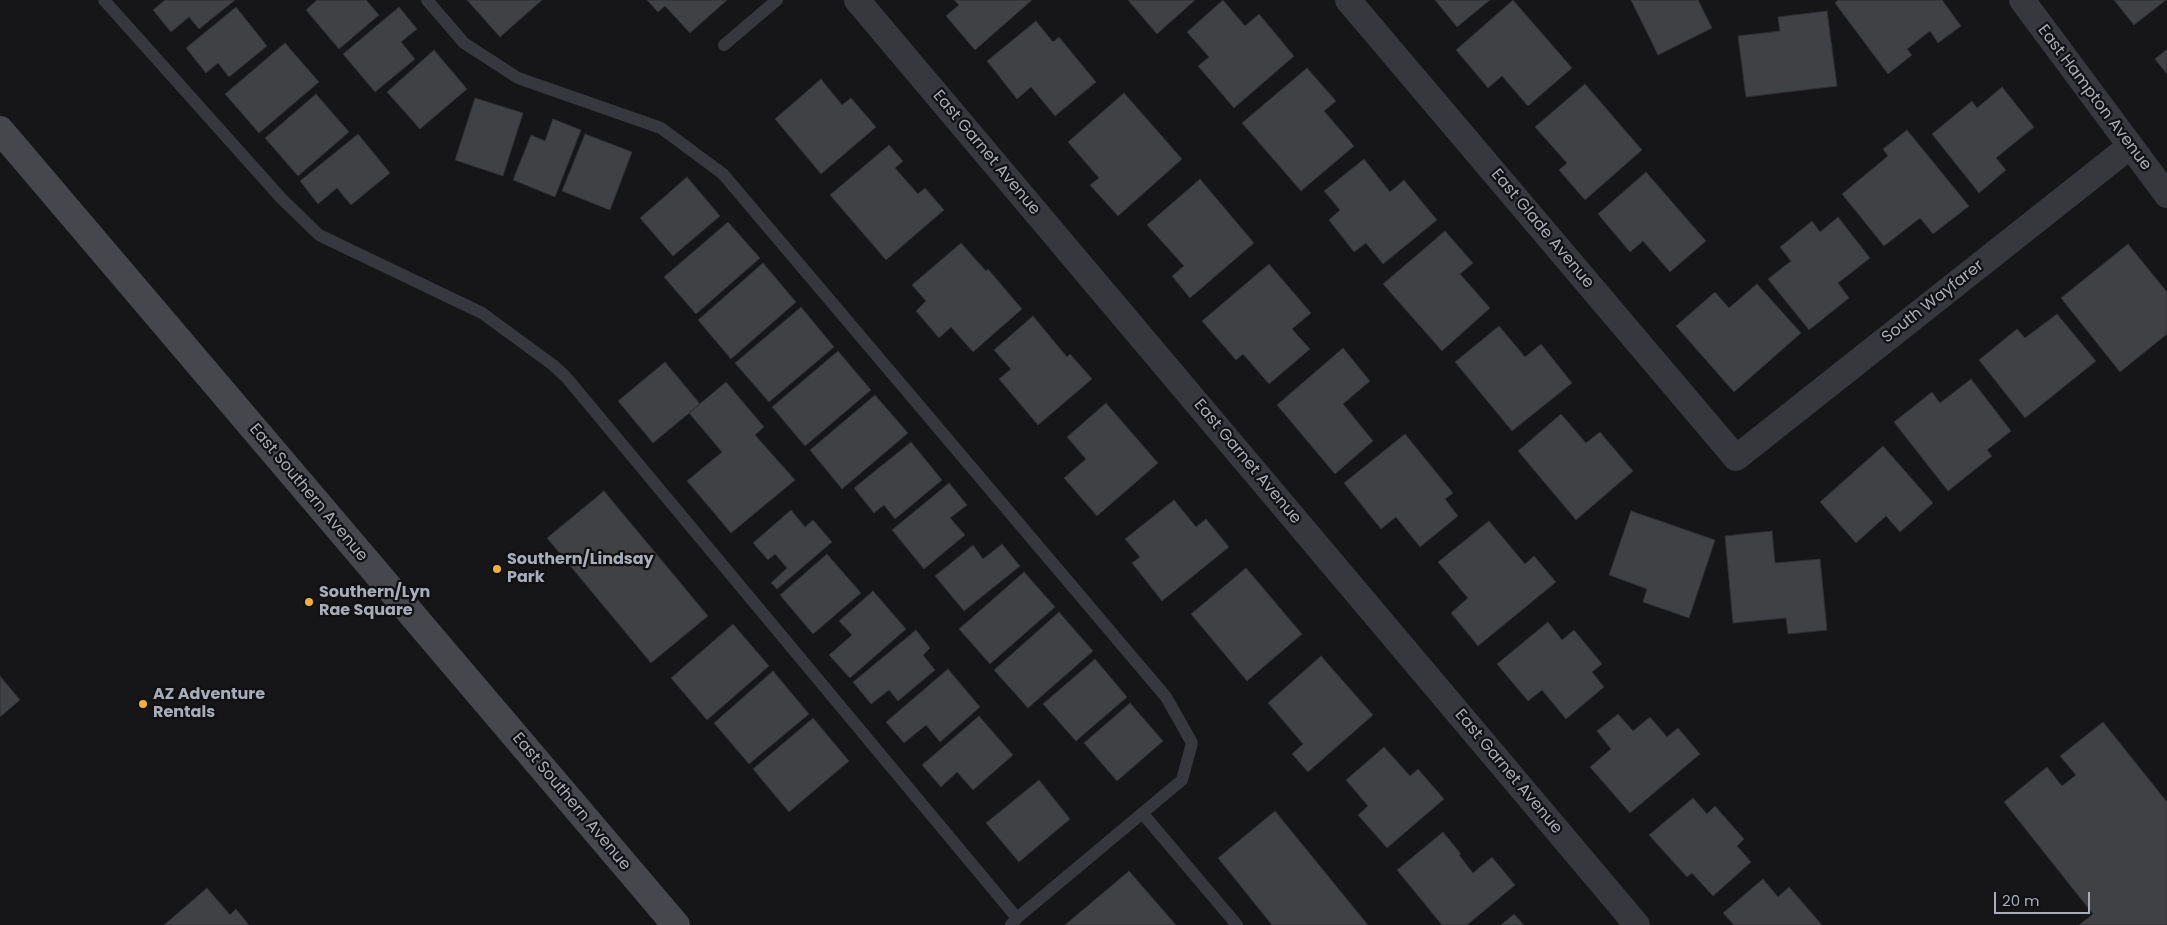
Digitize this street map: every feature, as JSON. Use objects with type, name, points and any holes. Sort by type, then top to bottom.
[{"type":"main road","name":"East Southern Avenue","points":[[0,130],[676,925]]},
{"type":"street","name":"East Garnet Avenue","points":[[857,0],[1638,925]]},
{"type":"street","name":"East Glade Avenue","points":[[1348,0],[1736,458]]},
{"type":"street","name":"East Hampton Avenue","points":[[2022,0],[2167,195]]},
{"type":"street","name":"South Wayfarer","points":[[1736,458],[2129,146]]},
{"type":"lane","points":[[104,0],[281,198],[319,235],[482,313],[553,365],[566,378],[1014,921],[1182,780],[1192,743],[1166,697],[723,174],[660,128],[518,78],[464,43],[427,0]]},
{"type":"lane","points":[[724,45],[777,0]]},
{"type":"lane","points":[[1143,814],[1237,925]]},
{"type":"building","points":[[165,0],[235,0],[199,29],[189,17],[171,32],[153,10]]},
{"type":"building","points":[[317,0],[366,0],[379,15],[339,49],[306,10]]},
{"type":"building","points":[[467,0],[542,0],[500,37]]},
{"type":"building","points":[[647,0],[727,0],[690,33],[665,6],[658,12]]},
{"type":"building","points":[[954,0],[1032,0],[975,50],[946,16],[959,5]]},
{"type":"building","points":[[1128,0],[1195,0],[1157,34]]},
{"type":"building","points":[[1223,0],[1245,26],[1259,14],[1294,56],[1234,108],[1198,66],[1209,57],[1187,32]]},
{"type":"building","points":[[1435,0],[1490,0],[1457,27]]},
{"type":"building","points":[[1513,0],[1572,68],[1528,106],[1502,76],[1488,88],[1456,50]]},
{"type":"building","points":[[1631,0],[1698,0],[1712,28],[1658,55]]},
{"type":"building","points":[[1838,0],[1942,0],[1961,26],[1938,43],[1930,31],[1907,49],[1912,55],[1888,74],[1835,3]]},
{"type":"building","points":[[2114,0],[2166,0],[2134,25]]},
{"type":"building","points":[[236,7],[267,46],[229,77],[218,63],[206,73],[186,48]]},
{"type":"building","points":[[399,7],[417,29],[401,42],[415,59],[375,92],[343,54]]},
{"type":"building","points":[[1827,11],[1837,86],[1746,97],[1738,36],[1780,31],[1778,17]]},
{"type":"building","points":[[1036,21],[1053,42],[1059,37],[1096,82],[1055,116],[1031,87],[1017,99],[987,61]]},
{"type":"building","points":[[285,43],[319,82],[259,133],[225,94]]},
{"type":"building","points":[[2167,49],[2167,74],[2155,59]]},
{"type":"building","points":[[434,50],[467,89],[420,129],[387,92]]},
{"type":"building","points":[[1307,68],[1336,101],[1324,111],[1354,146],[1301,191],[1242,123]]},
{"type":"building","points":[[821,79],[842,105],[851,98],[876,127],[821,174],[775,119]]},
{"type":"building","points":[[1585,84],[1642,150],[1585,200],[1559,170],[1567,163],[1535,127]]},
{"type":"building","points":[[2002,87],[2034,127],[1996,158],[2006,170],[1979,193],[1932,134],[1972,101],[1977,108]]},
{"type":"building","points":[[1124,93],[1182,159],[1118,216],[1090,185],[1099,178],[1068,142]]},
{"type":"building","points":[[316,94],[349,132],[298,176],[265,138]]},
{"type":"building","points":[[475,98],[523,113],[503,176],[455,160]]},
{"type":"building","points":[[553,119],[581,130],[555,197],[513,180],[531,135],[545,141]]},
{"type":"building","points":[[1907,130],[1969,206],[1933,234],[1920,218],[1884,246],[1842,194],[1888,156],[1883,149]]},
{"type":"building","points":[[358,134],[390,173],[351,205],[337,188],[318,204],[300,181]]},
{"type":"building","points":[[585,134],[632,152],[610,210],[562,191]]},
{"type":"building","points":[[889,145],[903,161],[895,168],[918,194],[925,188],[944,210],[886,260],[830,195]]},
{"type":"building","points":[[1364,159],[1390,192],[1404,180],[1437,220],[1383,264],[1366,243],[1354,252],[1329,220],[1340,210],[1324,191]]},
{"type":"building","points":[[1646,172],[1706,241],[1670,272],[1643,241],[1630,252],[1598,214]]},
{"type":"building","points":[[687,177],[720,216],[673,256],[640,218]]},
{"type":"building","points":[[1200,179],[1254,243],[1190,298],[1172,276],[1184,266],[1147,225]]},
{"type":"building","points":[[1838,217],[1870,258],[1838,283],[1849,298],[1809,330],[1768,279],[1791,261],[1780,247],[1812,221],[1820,232]]},
{"type":"building","points":[[728,222],[760,258],[696,314],[664,277]]},
{"type":"building","points":[[1445,231],[1473,263],[1460,274],[1490,308],[1442,351],[1383,284]]},
{"type":"building","points":[[961,243],[986,271],[988,269],[1022,309],[973,352],[951,327],[939,338],[916,311],[926,301],[912,285]]},
{"type":"building","points":[[2128,244],[2167,292],[2167,334],[2120,372],[2061,298]]},
{"type":"building","points":[[763,263],[796,302],[731,359],[698,320]]},
{"type":"building","points":[[1269,264],[1311,313],[1292,329],[1310,349],[1269,384],[1243,354],[1236,360],[1202,321]]},
{"type":"building","points":[[1757,284],[1801,333],[1734,392],[1676,326],[1715,292],[1729,308]]},
{"type":"building","points":[[801,307],[834,347],[769,402],[735,363]]},
{"type":"building","points":[[2057,314],[2096,361],[2025,418],[1979,360],[2017,329],[2025,338]]},
{"type":"building","points":[[1033,316],[1067,357],[1070,354],[1092,379],[1038,425],[999,379],[1011,369],[994,350]]},
{"type":"building","points":[[1499,326],[1525,357],[1541,344],[1572,383],[1512,431],[1455,362]]},
{"type":"building","points":[[1343,348],[1370,381],[1343,404],[1373,441],[1335,474],[1277,405]]},
{"type":"building","points":[[838,351],[871,390],[805,446],[772,407]]},
{"type":"building","points":[[665,362],[700,404],[653,443],[618,401]]},
{"type":"building","points":[[1971,379],[2011,431],[1987,450],[1992,456],[1948,491],[1894,422],[1932,392],[1940,403]]},
{"type":"building","points":[[726,382],[764,427],[755,435],[795,480],[731,533],[687,481],[722,452],[689,413]]},
{"type":"building","points":[[875,395],[908,433],[842,489],[810,450]]},
{"type":"building","points":[[1106,403],[1158,463],[1097,516],[1064,478],[1086,459],[1067,437]]},
{"type":"building","points":[[1561,414],[1586,443],[1600,432],[1633,471],[1576,520],[1518,451]]},
{"type":"building","points":[[1405,434],[1453,493],[1445,499],[1458,516],[1420,547],[1396,517],[1381,529],[1344,483]]},
{"type":"building","points":[[911,442],[942,480],[895,519],[884,505],[874,513],[854,488]]},
{"type":"building","points":[[1883,446],[1933,503],[1900,532],[1886,516],[1856,543],[1820,502]]},
{"type":"building","points":[[949,483],[967,505],[950,518],[965,535],[924,569],[892,530]]},
{"type":"building","points":[[604,491],[708,616],[651,663],[547,538]]},
{"type":"building","points":[[1174,500],[1196,527],[1206,519],[1229,547],[1162,601],[1132,563],[1140,557],[1125,539]]},
{"type":"building","points":[[791,510],[805,527],[813,520],[832,542],[777,589],[771,583],[787,568],[775,554],[768,560],[753,543]]},
{"type":"building","points":[[1631,511],[1715,540],[1689,618],[1643,602],[1647,589],[1609,575]]},
{"type":"building","points":[[1489,521],[1525,564],[1534,556],[1556,582],[1478,646],[1451,613],[1468,598],[1438,562]]},
{"type":"building","points":[[1772,531],[1775,563],[1820,559],[1827,630],[1788,634],[1786,618],[1733,623],[1725,536]]},
{"type":"building","points":[[1002,544],[1020,566],[964,611],[935,576],[973,545],[983,559]]},
{"type":"building","points":[[827,554],[861,593],[813,634],[780,595]]},
{"type":"building","points":[[1246,568],[1302,634],[1247,681],[1191,614]]},
{"type":"building","points":[[1024,572],[1055,607],[990,664],[959,629]]},
{"type":"building","points":[[873,591],[906,629],[850,678],[829,655],[852,635],[839,621]]},
{"type":"building","points":[[1059,612],[1093,651],[1028,708],[994,670]]},
{"type":"building","points":[[1548,622],[1562,640],[1574,630],[1602,664],[1592,672],[1604,687],[1566,719],[1542,690],[1528,701],[1497,664]]},
{"type":"building","points":[[733,624],[769,666],[707,720],[671,678]]},
{"type":"building","points":[[916,630],[930,648],[923,655],[935,670],[898,701],[889,690],[871,704],[853,682]]},
{"type":"building","points":[[1321,656],[1373,715],[1308,772],[1292,754],[1303,744],[1268,703]]},
{"type":"building","points":[[1095,659],[1127,697],[1076,741],[1043,704]]},
{"type":"building","points":[[948,669],[980,707],[940,742],[926,725],[904,743],[886,722]]},
{"type":"building","points":[[773,671],[809,714],[749,764],[714,723]]},
{"type":"building","points":[[0,676],[20,700],[0,717]]},
{"type":"building","points":[[1130,703],[1163,741],[1117,781],[1084,743]]},
{"type":"building","points":[[1618,714],[1633,731],[1650,717],[1667,737],[1678,728],[1700,754],[1630,813],[1590,767],[1611,749],[1597,731]]},
{"type":"building","points":[[979,716],[1013,755],[973,790],[957,772],[941,787],[922,765]]},
{"type":"building","points":[[813,718],[849,761],[789,812],[753,769]]},
{"type":"building","points":[[2103,722],[2167,802],[2167,925],[2079,925],[2093,914],[2004,802],[2047,767],[2062,786],[2076,775],[2060,756]]},
{"type":"building","points":[[1384,747],[1410,776],[1418,769],[1444,799],[1387,848],[1358,815],[1368,806],[1346,780]]},
{"type":"building","points":[[1039,780],[1070,819],[1019,862],[986,823]]},
{"type":"building","points":[[1693,798],[1707,814],[1715,806],[1744,839],[1737,846],[1751,862],[1713,896],[1692,873],[1687,877],[1649,835]]},
{"type":"building","points":[[1275,811],[1368,925],[1272,925],[1218,858]]},
{"type":"building","points":[[1443,832],[1461,854],[1459,855],[1473,873],[1492,857],[1515,885],[1467,925],[1442,925],[1397,870]]},
{"type":"building","points":[[1129,871],[1176,925],[1065,925]]},
{"type":"building","points":[[1763,879],[1778,897],[1789,887],[1822,925],[1734,925],[1723,913]]},
{"type":"building","points":[[207,888],[230,915],[236,909],[249,925],[164,925]]},
{"type":"building","points":[[1514,914],[1524,925],[1501,925]]},
{"type":"place","name":"Southern/Lindsay Park","points":[[497,569]]},
{"type":"place","name":"Southern/Lyn Rae Square","points":[[309,602]]},
{"type":"place","name":"AZ Adventure Rentals","points":[[143,704]]}]
